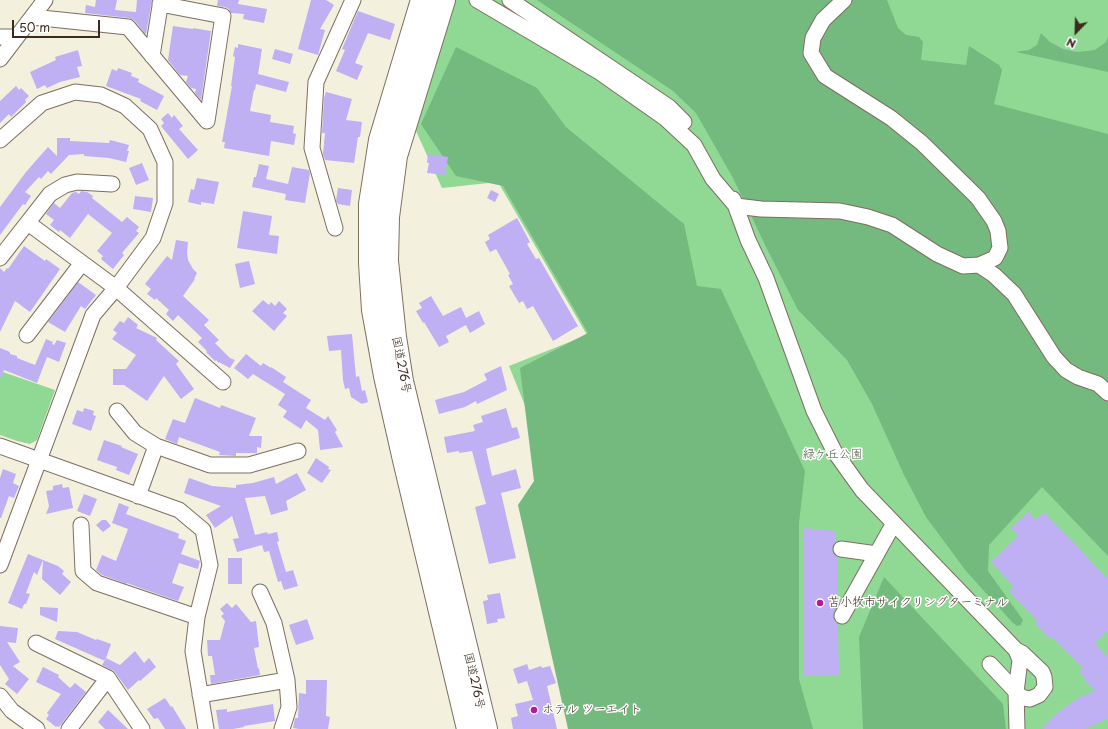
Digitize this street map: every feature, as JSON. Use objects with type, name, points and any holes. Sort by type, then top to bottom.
[{"type":"highway","name":"国道276号","points":[[422,0],[380,140],[370,204],[370,263],[373,310],[385,376],[468,729]]},
{"type":"highway","name":"国道276号","points":[[444,0],[396,156],[388,217],[387,261],[395,337],[402,380],[486,729]]},
{"type":"street","points":[[0,59],[45,0]]},
{"type":"street","points":[[335,228],[312,148],[316,82],[353,0]]},
{"type":"street","points":[[477,0],[601,73],[665,118],[694,145],[713,179],[736,206],[761,209],[840,211],[892,224],[937,254],[963,266],[979,265],[995,258],[1000,248],[998,231],[994,222],[978,198],[922,142],[891,118],[825,76],[811,54],[814,38],[824,20],[844,0]]},
{"type":"street","points":[[510,0],[669,107],[696,133],[724,179],[736,206],[748,240],[766,278],[814,411],[834,451],[862,490],[1013,648],[1020,660],[1016,692],[1017,729]]},
{"type":"street","points":[[32,17],[128,27],[152,56],[207,121],[223,16],[160,2],[152,56]]},
{"type":"street","points":[[0,37],[16,37]]},
{"type":"street","points":[[0,140],[42,103],[75,92],[101,95],[125,106],[150,130],[165,162],[165,203],[153,238],[94,315],[38,460],[5,533],[0,565]]},
{"type":"street","points":[[0,258],[50,194],[65,186],[77,182],[112,184]]},
{"type":"street","points":[[28,223],[116,288],[223,382]]},
{"type":"street","points":[[27,335],[82,263]]},
{"type":"street","points":[[979,265],[994,275],[1014,294],[1054,357],[1066,370],[1098,384],[1108,393]]},
{"type":"street","points":[[117,411],[135,434],[156,446],[210,465],[249,466],[298,451]]},
{"type":"street","points":[[0,446],[179,510],[203,530],[210,565],[197,617],[193,651],[206,729]]},
{"type":"street","points":[[138,496],[156,446]]},
{"type":"street","points":[[842,616],[894,523]]},
{"type":"street","points":[[81,525],[84,571],[96,583],[197,617]]},
{"type":"street","points":[[841,549],[877,554]]},
{"type":"street","points":[[260,592],[274,623],[287,680],[289,707],[282,729]]},
{"type":"street","points":[[36,643],[108,678],[142,729]]},
{"type":"street","points":[[1013,648],[1022,653],[1042,672],[1045,687],[1039,695],[1034,698],[1030,699],[1020,696],[990,664],[999,668],[1008,666],[1014,659],[1013,648]]},
{"type":"street","points":[[69,729],[108,678]]},
{"type":"street","points":[[200,695],[287,680]]},
{"type":"street","points":[[0,696],[12,711],[36,729]]},
{"type":"green space","name":"緑ケ丘公園","points":[[452,0],[1108,0],[1108,729],[572,729],[545,455],[509,366],[587,335],[498,182],[442,188],[411,120]]},
{"type":"green space","points":[[537,0],[887,0],[898,28],[906,35],[919,37],[923,42],[921,60],[966,65],[969,46],[999,65],[1002,70],[994,104],[1108,134],[1108,556],[1042,487],[989,545],[988,571],[1023,620],[1021,625],[1017,626],[1012,622],[966,571],[926,517],[904,475],[872,404],[847,360],[798,310],[733,178],[696,113],[673,91]]},
{"type":"green space","points":[[1041,33],[1050,42],[1063,49],[1077,52],[1095,50],[1106,42],[1108,37],[1108,72],[1016,52],[1029,50],[1037,45]]},
{"type":"green space","points":[[456,47],[537,88],[566,127],[684,224],[697,286],[721,289],[805,471],[799,523],[799,679],[813,729],[568,729],[518,505],[534,481],[520,368],[588,333],[503,186],[456,176],[421,124]]},
{"type":"green space","points":[[0,371],[55,390],[37,440],[30,444],[0,435]]},
{"type":"green space","points":[[884,577],[1003,704],[1006,729],[863,729],[859,637]]},
{"type":"building","points":[[96,0],[117,0],[115,10],[136,12],[137,0],[152,0],[146,34],[135,21],[129,18],[85,13],[86,5],[95,7]]},
{"type":"building","points":[[218,0],[239,0],[238,4],[267,9],[264,23],[243,19],[244,14],[231,13],[229,9],[225,7],[217,6]]},
{"type":"building","points":[[311,0],[326,0],[334,5],[320,29],[325,30],[318,55],[298,49]]},
{"type":"building","points":[[358,11],[395,24],[390,40],[368,33],[355,63],[363,66],[357,80],[336,71],[345,50],[342,49]]},
{"type":"building","points":[[173,26],[211,31],[201,100],[195,93],[196,89],[191,88],[186,82],[188,76],[180,75],[168,60]]},
{"type":"building","points":[[238,44],[262,49],[258,74],[289,82],[286,92],[256,84],[254,90],[250,111],[271,115],[270,122],[294,126],[293,133],[296,134],[294,145],[271,141],[269,156],[224,148],[225,142],[222,142],[232,86],[235,57],[233,56],[235,47],[238,48]]},
{"type":"building","points":[[275,49],[293,54],[290,64],[272,59]]},
{"type":"building","points":[[78,50],[82,66],[77,67],[80,77],[60,82],[47,88],[45,85],[37,89],[30,72],[56,60],[55,57]]},
{"type":"building","points":[[118,68],[132,73],[131,76],[139,79],[138,82],[164,96],[157,110],[140,101],[141,99],[106,86],[112,69],[117,71]]},
{"type":"building","points":[[16,86],[19,90],[21,88],[29,96],[25,100],[26,102],[11,117],[9,114],[0,123],[0,101]]},
{"type":"building","points":[[326,92],[352,99],[346,120],[362,122],[354,163],[325,160],[323,154],[325,133],[322,133],[324,98]]},
{"type":"building","points":[[168,113],[172,118],[174,115],[183,126],[179,129],[198,150],[188,159],[161,126],[164,123],[161,119]]},
{"type":"building","points":[[57,138],[70,138],[70,141],[109,143],[110,140],[129,145],[127,151],[129,151],[126,162],[109,158],[84,156],[84,154],[69,155],[51,174],[48,171],[41,179],[39,177],[25,192],[31,196],[25,205],[23,204],[0,235],[0,207],[26,172],[48,147],[57,156]]},
{"type":"building","points":[[428,154],[448,157],[445,175],[427,173],[429,163],[427,163]]},
{"type":"building","points":[[142,163],[149,180],[136,185],[129,168]]},
{"type":"building","points":[[259,164],[269,166],[266,179],[288,184],[292,167],[309,170],[310,173],[305,203],[285,200],[286,194],[252,187]]},
{"type":"building","points":[[197,178],[219,182],[214,204],[201,202],[201,205],[188,202],[191,189],[194,190]]},
{"type":"building","points":[[338,188],[352,190],[350,206],[338,204],[336,201]]},
{"type":"building","points":[[491,190],[499,194],[495,202],[487,198]]},
{"type":"building","points":[[81,191],[87,192],[93,196],[92,198],[122,222],[127,217],[139,227],[136,231],[139,233],[122,253],[124,255],[113,269],[101,259],[103,256],[97,251],[112,233],[88,214],[70,238],[60,230],[59,232],[50,225],[54,220],[46,214],[54,203],[60,208],[72,193],[76,192],[79,194]]},
{"type":"building","points":[[135,196],[153,198],[151,212],[133,209]]},
{"type":"building","points":[[243,211],[272,216],[269,235],[279,236],[277,254],[237,248]]},
{"type":"building","points":[[517,218],[530,242],[527,244],[536,259],[539,258],[578,326],[553,341],[533,306],[527,309],[523,301],[519,303],[509,286],[513,284],[508,275],[510,274],[496,249],[490,252],[485,242],[490,239],[488,235]]},
{"type":"building","points":[[176,240],[188,242],[188,260],[197,273],[195,279],[183,296],[209,320],[204,325],[219,340],[215,343],[230,358],[235,360],[230,368],[216,360],[215,361],[206,352],[207,351],[198,342],[202,338],[178,315],[173,321],[166,314],[169,310],[156,298],[155,300],[147,294],[151,289],[145,284],[167,256],[172,260]]},
{"type":"building","points":[[24,246],[45,261],[46,259],[60,269],[30,312],[15,301],[0,332],[0,268],[4,272],[7,268],[8,269]]},
{"type":"building","points":[[249,261],[255,284],[240,288],[235,264]]},
{"type":"building","points":[[78,282],[96,295],[85,309],[81,306],[65,332],[48,322]]},
{"type":"building","points":[[431,296],[443,316],[461,307],[466,318],[479,311],[485,324],[470,333],[466,325],[446,336],[449,342],[439,347],[416,311],[422,308],[419,303]]},
{"type":"building","points":[[263,300],[269,305],[271,302],[275,306],[279,301],[287,309],[283,313],[287,316],[274,331],[252,311]]},
{"type":"building","points":[[128,317],[138,325],[136,328],[157,338],[156,340],[179,361],[176,364],[194,389],[181,399],[164,376],[147,401],[124,385],[113,385],[113,369],[126,369],[136,355],[112,339],[117,333],[113,330],[120,321],[124,323]]},
{"type":"building","points":[[352,334],[356,377],[359,376],[362,391],[365,390],[368,402],[362,404],[351,397],[349,388],[345,389],[341,350],[329,351],[327,336]]},
{"type":"building","points":[[46,339],[53,342],[52,344],[54,345],[57,340],[66,343],[59,362],[47,357],[37,383],[4,370],[2,377],[0,377],[0,348],[17,356],[17,358],[35,365]]},
{"type":"building","points":[[246,354],[261,366],[263,363],[286,377],[283,382],[311,400],[306,408],[325,420],[328,416],[337,430],[335,432],[343,447],[320,450],[318,430],[306,420],[301,429],[283,417],[287,411],[278,405],[285,394],[253,374],[248,379],[234,368]]},
{"type":"building","points":[[501,366],[507,390],[477,404],[476,401],[465,407],[439,414],[435,400],[464,392],[487,380],[484,374]]},
{"type":"building","points":[[195,398],[220,408],[221,405],[256,418],[249,436],[262,436],[261,448],[257,447],[257,453],[236,453],[236,456],[219,455],[220,452],[179,437],[177,444],[165,439],[173,419],[185,423]]},
{"type":"building","points":[[84,408],[94,411],[93,415],[96,416],[91,431],[72,424],[77,410],[83,412]]},
{"type":"building","points":[[506,408],[512,428],[517,427],[520,438],[486,449],[492,476],[516,469],[521,488],[501,493],[516,558],[489,564],[475,507],[486,504],[472,451],[447,453],[444,437],[475,431],[473,425],[483,422],[481,416]]},
{"type":"building","points":[[104,440],[122,446],[121,447],[138,454],[129,475],[116,470],[117,467],[97,460]]},
{"type":"building","points":[[316,458],[331,470],[322,483],[307,473]]},
{"type":"building","points":[[3,469],[16,474],[13,483],[19,486],[14,498],[9,496],[0,518],[0,478]]},
{"type":"building","points":[[297,473],[306,490],[286,501],[288,510],[271,515],[265,496],[245,498],[255,535],[267,532],[268,534],[277,532],[279,541],[277,542],[286,572],[293,570],[298,586],[284,590],[281,581],[278,582],[269,551],[264,552],[262,545],[237,552],[233,539],[239,538],[232,516],[215,528],[206,515],[221,506],[184,493],[189,478],[212,486],[236,488],[236,485],[253,483],[274,477],[276,484]]},
{"type":"building","points":[[62,484],[63,488],[69,487],[73,508],[46,514],[49,506],[46,491],[53,490],[53,486]]},
{"type":"building","points":[[84,494],[97,499],[90,516],[77,511]]},
{"type":"building","points":[[119,503],[129,507],[126,514],[179,534],[178,538],[186,541],[181,554],[200,561],[198,569],[179,563],[172,583],[184,587],[178,601],[102,575],[96,570],[102,555],[116,561],[128,529],[112,523]]},
{"type":"building","points":[[1028,512],[1036,520],[1044,512],[1108,579],[1108,631],[1095,643],[1108,657],[1108,719],[1086,729],[1042,729],[1056,714],[1078,698],[1095,691],[1085,681],[1087,680],[1079,672],[1083,668],[1052,637],[1050,639],[1035,623],[1037,621],[1009,591],[1014,587],[991,562],[1018,536],[1011,528]]},
{"type":"building","points":[[102,520],[106,520],[111,526],[103,532],[96,525]]},
{"type":"building","name":"苫小牧市サイクリングターミナル","points":[[803,528],[836,531],[836,542],[832,548],[833,553],[837,557],[838,605],[833,617],[838,624],[839,675],[803,675]]},
{"type":"building","points":[[28,554],[43,560],[37,575],[34,572],[26,593],[30,594],[22,609],[8,603]]},
{"type":"building","points":[[228,558],[242,558],[242,584],[228,584]]},
{"type":"building","points":[[43,560],[58,566],[64,571],[62,574],[71,582],[60,595],[42,579]]},
{"type":"building","points":[[500,593],[505,618],[497,619],[498,622],[487,624],[483,601],[488,600],[487,595]]},
{"type":"building","points":[[227,603],[232,608],[236,604],[251,622],[256,621],[259,647],[254,648],[260,675],[211,684],[210,675],[215,675],[212,656],[208,656],[207,640],[220,640],[225,621],[221,616],[224,614],[220,609]]},
{"type":"building","points":[[40,607],[58,608],[57,622],[40,615]]},
{"type":"building","points":[[307,619],[314,639],[296,645],[289,625]]},
{"type":"building","points":[[0,626],[18,628],[16,643],[7,642],[20,662],[13,666],[29,679],[17,694],[5,684],[9,679],[0,665]]},
{"type":"building","points":[[58,631],[77,632],[96,640],[97,639],[111,644],[105,661],[55,639]]},
{"type":"building","points":[[135,651],[144,663],[149,658],[156,667],[128,690],[114,671],[102,665],[106,658],[120,665]]},
{"type":"building","points":[[527,664],[529,670],[541,666],[542,668],[550,666],[556,683],[547,686],[557,729],[513,729],[511,718],[518,716],[515,704],[533,700],[527,681],[518,684],[513,669]]},
{"type":"building","points":[[43,667],[59,675],[58,677],[70,688],[75,683],[86,692],[59,727],[56,727],[46,719],[49,715],[47,713],[61,694],[36,682]]},
{"type":"building","points":[[306,680],[327,680],[326,716],[330,717],[328,729],[293,728],[295,718],[298,718],[299,693],[306,694]]},
{"type":"building","points":[[165,698],[171,707],[172,706],[186,729],[165,729],[158,718],[154,719],[147,709]]},
{"type":"building","points":[[273,704],[275,721],[233,729],[219,729],[216,710],[227,709],[227,712]]},
{"type":"building","points":[[108,710],[128,729],[105,729],[98,722]]},
{"type":"place","name":"苫小牧市サイクリングターミナル","points":[[820,603]]},
{"type":"place","name":"ホテル ツーエイト","points":[[534,710]]}]
